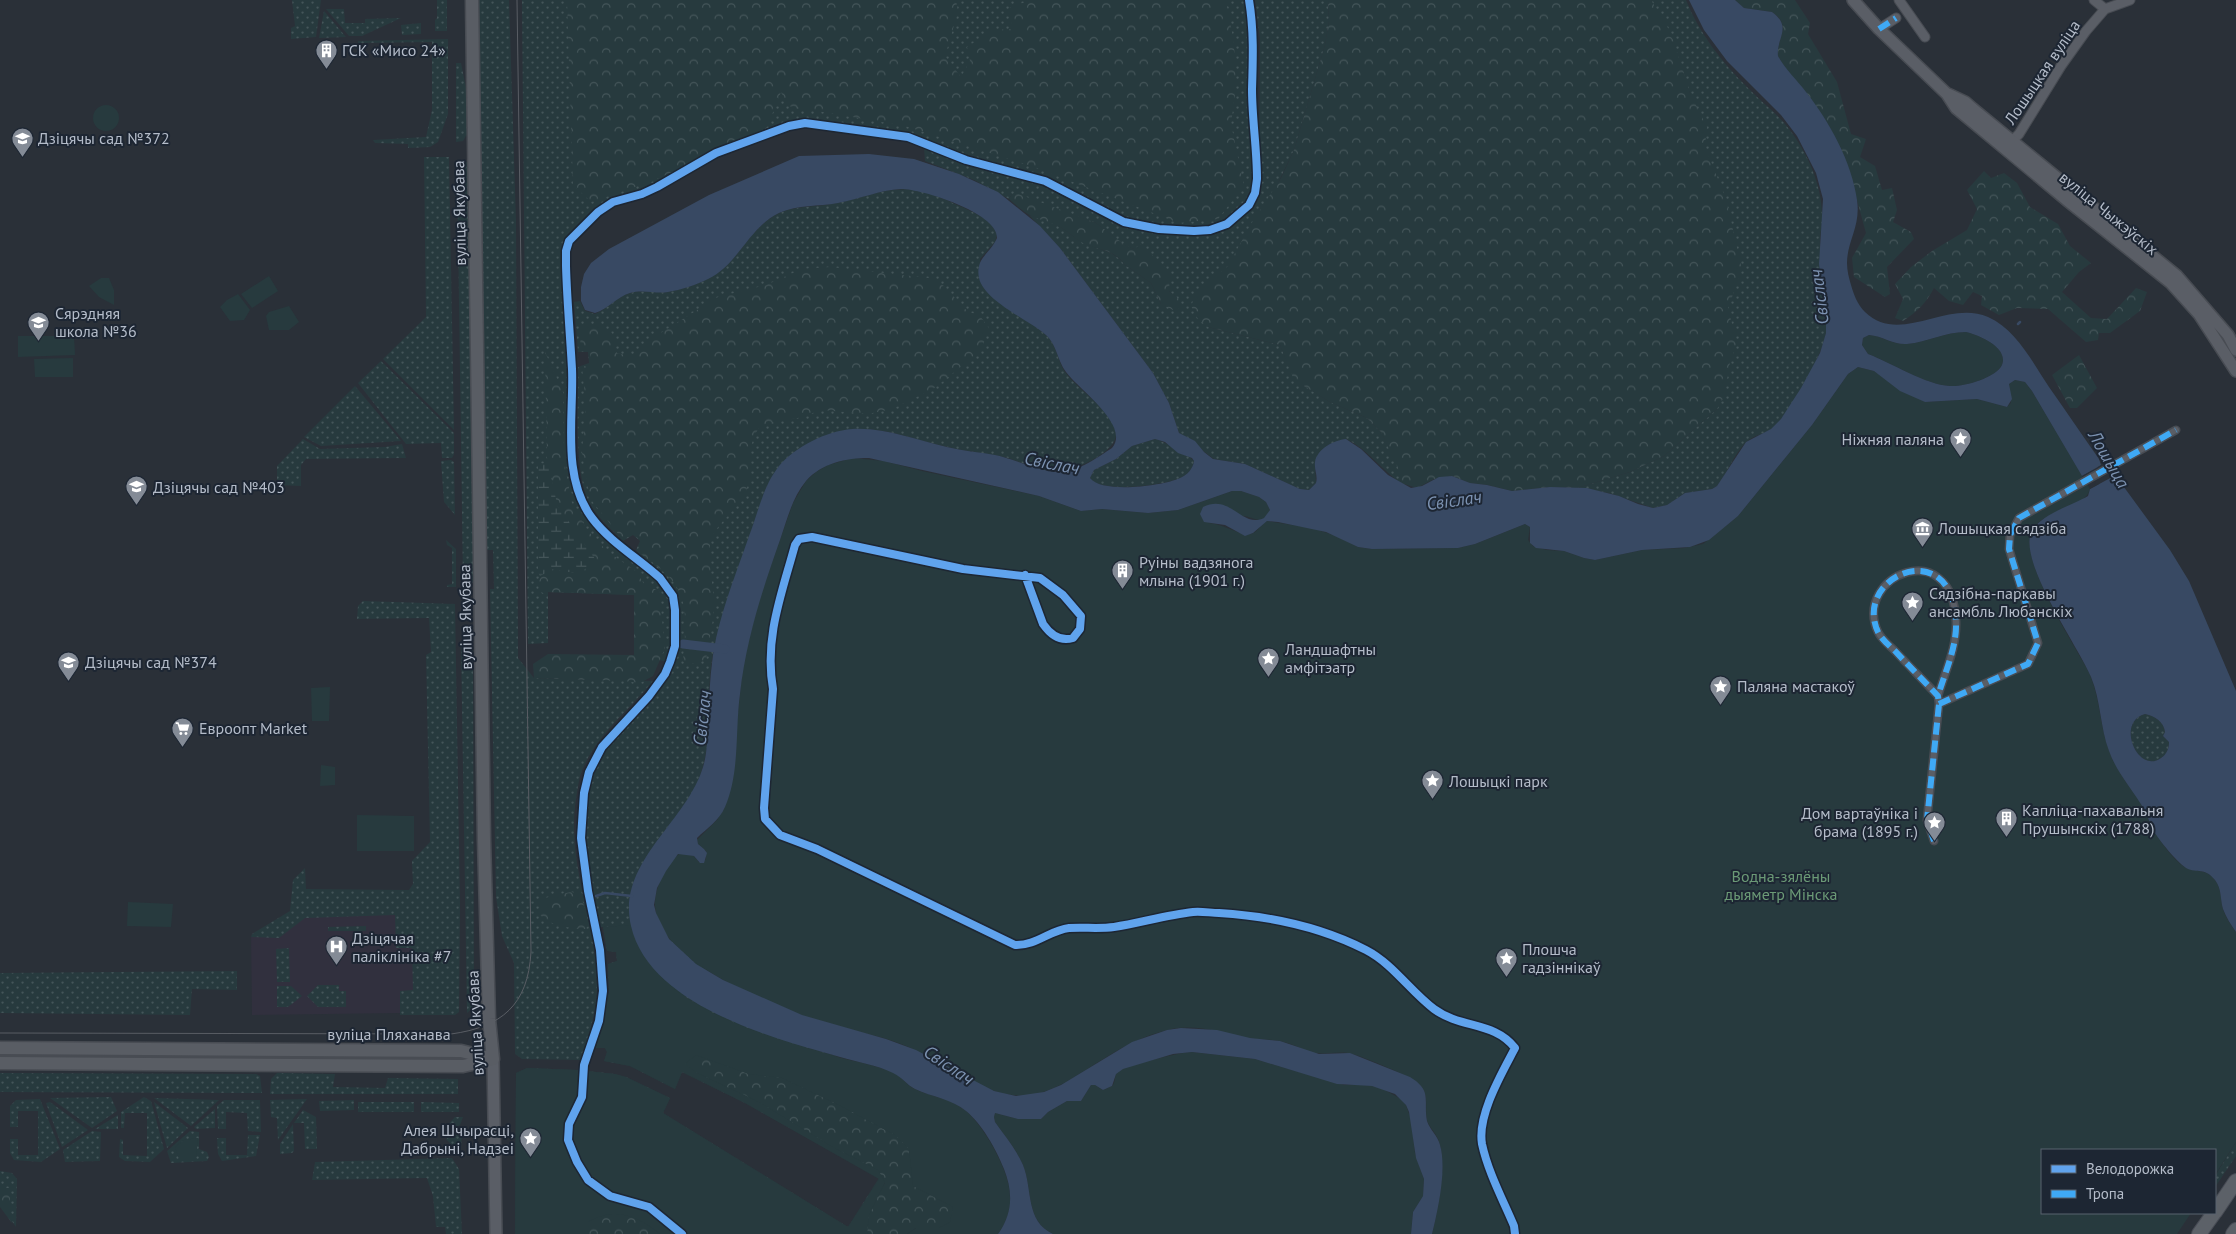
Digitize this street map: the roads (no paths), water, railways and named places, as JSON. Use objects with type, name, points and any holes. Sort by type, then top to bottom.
[{"type":"main road","name":"вуліца Якубава","points":[[472,0],[484,831],[489,1019],[493,1059]]},
{"type":"main road","name":"вуліца Пляханава","points":[[0,1048],[461,1051],[493,1059]]},
{"type":"main road","points":[[28,1049],[28,1063]]},
{"type":"main road","name":"вуліца Пляханава","points":[[0,1063],[463,1066],[493,1059]]},
{"type":"main road","points":[[2216,1209],[2236,1181]]},
{"type":"main road","points":[[2199,1234],[2213,1214]]},
{"type":"main road","points":[[2233,1234],[2236,1230]]},
{"type":"street","name":"вуліца Чыжэўскіх","points":[[1853,0],[1878,29],[1947,94],[1956,108],[2009,144],[2177,276],[2228,335],[2236,350]]},
{"type":"street","points":[[1898,0],[1925,36]]},
{"type":"street","points":[[2094,0],[2105,9],[2130,0]]},
{"type":"street","name":"Лошыцкая вуліца","points":[[2009,144],[2035,108],[2061,66],[2105,9]]},
{"type":"street","points":[[1878,29],[1896,18]]},
{"type":"street","name":"вуліца Чыжэўскіх","points":[[2009,144],[2170,283],[2199,314],[2236,370]]},
{"type":"street","points":[[1939,704],[2028,664],[2038,643],[2009,549],[2013,526],[2024,514],[2086,482],[2176,430]]},
{"type":"street","points":[[1934,841],[1927,820],[1939,704],[1938,696],[1954,646],[1956,623],[1952,597],[1947,586],[1931,573],[1921,570],[1904,573],[1887,582],[1877,601],[1874,615],[1879,633],[1938,696]]},
{"type":"street","name":"вуліца Якубава","points":[[493,1059],[496,1234]]},
{"type":"water","name":"Свіслач","points":[[1689,0],[1735,0],[1744,8],[1772,12],[1782,23],[1783,28],[1778,56],[1815,103],[1831,129],[1850,171],[1858,209],[1847,266],[1853,292],[1862,309],[1879,321],[1893,325],[1908,324],[1956,313],[1972,313],[1988,317],[2007,330],[2016,338],[2099,459],[2101,465],[2098,467],[2105,480],[2114,476],[2121,483],[2170,550],[2189,581],[2236,691],[2236,932],[2223,909],[2220,890],[2215,880],[2205,872],[2184,867],[2169,851],[2153,830],[2145,811],[2116,767],[2106,742],[2097,695],[2091,677],[2053,607],[2035,568],[2030,550],[2030,536],[2033,529],[2054,512],[2088,496],[2090,489],[2099,484],[2093,470],[2082,476],[2025,382],[2015,380],[2009,384],[2012,399],[2007,407],[1977,399],[1925,402],[1900,391],[1874,371],[1858,367],[1848,374],[1812,425],[1738,516],[1709,540],[1690,547],[1642,550],[1595,560],[1564,551],[1536,548],[1530,543],[1530,527],[1525,524],[1475,544],[1458,548],[1372,549],[1358,547],[1326,532],[1278,522],[1267,521],[1253,533],[1245,536],[1225,525],[1204,522],[1200,514],[1203,507],[1213,504],[1229,507],[1249,519],[1264,518],[1270,510],[1266,502],[1259,497],[1241,491],[1232,491],[1178,510],[1148,513],[1102,509],[1081,511],[1039,496],[869,458],[843,461],[819,470],[806,481],[793,502],[767,578],[746,654],[740,694],[735,766],[730,794],[720,816],[697,838],[698,844],[707,853],[704,863],[700,863],[694,856],[678,854],[657,888],[654,905],[669,939],[696,964],[723,980],[802,1015],[886,1039],[916,1050],[994,1091],[1016,1096],[1044,1092],[1061,1085],[1132,1042],[1167,1030],[1181,1028],[1217,1030],[1250,1038],[1280,1041],[1319,1054],[1350,1053],[1410,1077],[1422,1087],[1426,1096],[1427,1121],[1439,1142],[1443,1166],[1439,1202],[1432,1234],[1411,1234],[1413,1212],[1423,1196],[1424,1179],[1416,1158],[1409,1112],[1406,1105],[1395,1094],[1372,1086],[1337,1084],[1255,1059],[1192,1052],[1173,1054],[1123,1069],[1116,1074],[1112,1086],[1103,1090],[1095,1085],[1091,1085],[1081,1101],[1067,1101],[1048,1112],[1041,1119],[1018,1119],[995,1113],[995,1122],[1014,1148],[1023,1165],[1034,1213],[1044,1228],[1053,1234],[998,1234],[1007,1218],[1009,1210],[1010,1194],[1007,1178],[993,1145],[978,1123],[966,1111],[948,1101],[915,1089],[887,1070],[781,1040],[717,1014],[687,997],[662,977],[642,954],[631,926],[629,901],[635,879],[646,858],[689,797],[700,776],[706,753],[711,674],[718,631],[761,500],[773,474],[779,466],[802,446],[832,433],[852,429],[888,432],[953,448],[1003,457],[1054,472],[1068,471],[1088,463],[1112,448],[1116,439],[1115,429],[1109,418],[1066,372],[1050,339],[1008,310],[989,294],[983,286],[978,271],[981,261],[997,238],[994,229],[973,212],[941,198],[901,189],[885,191],[838,203],[786,210],[759,227],[728,265],[708,279],[673,291],[640,291],[630,293],[595,313],[585,310],[581,301],[581,287],[584,274],[591,263],[609,249],[709,195],[799,156],[869,154],[914,159],[959,174],[998,192],[1040,226],[1060,248],[1153,373],[1169,403],[1179,433],[1195,441],[1213,459],[1245,464],[1300,489],[1309,490],[1316,483],[1316,457],[1331,443],[1346,439],[1361,449],[1388,475],[1411,488],[1422,486],[1439,477],[1452,476],[1470,483],[1512,491],[1550,487],[1587,488],[1619,496],[1653,508],[1667,505],[1685,493],[1712,489],[1717,486],[1746,442],[1771,429],[1781,419],[1820,353],[1826,333],[1819,264],[1823,199],[1816,173],[1797,136],[1781,115],[1727,61],[1704,30]],"holes":[[[1958,332],[1966,332],[1985,339],[1997,347],[2003,359],[2002,365],[1999,370],[1986,378],[1956,386],[1941,385],[1920,378],[1868,354],[1862,345],[1863,338],[1869,335],[1907,344]],[[1155,439],[1165,442],[1178,453],[1192,458],[1194,461],[1192,467],[1185,475],[1160,484],[1133,487],[1107,486],[1097,483],[1090,478],[1094,470],[1116,459],[1132,446]],[[2145,714],[2152,716],[2163,725],[2165,732],[2163,736],[2169,744],[2166,753],[2161,758],[2152,761],[2138,754],[2131,736],[2132,727],[2136,719]]]},
{"type":"waterway","points":[[683,644],[725,649]]},
{"type":"waterway","points":[[596,896],[605,893],[632,896]]},
{"type":"tram line","points":[[0,1033],[451,1034],[485,1026],[498,1019],[518,999],[529,970],[531,952],[517,0]]},
{"type":"place","name":"ГСК «Мисо 24»","points":[[326,69]]},
{"type":"place","name":"Дзіцячы сад №372","points":[[22,157]]},
{"type":"place","name":"Сярэдняя школа №36","points":[[39,341]]},
{"type":"place","name":"Ніжняя паляна","points":[[1960,458]]},
{"type":"place","name":"Дзіцячы сад №403","points":[[137,506]]},
{"type":"place","name":"Лошыцкая сядзіба","points":[[1922,547]]},
{"type":"place","name":"Руіны вадзянога млына (1901 г.)","points":[[1123,590]]},
{"type":"place","name":"Сядзібна-паркавы ансамбль Любанскіх","points":[[1913,621]]},
{"type":"place","name":"Ландшафтны амфітэатр","points":[[1269,677]]},
{"type":"place","name":"Дзіцячы сад №374","points":[[69,681]]},
{"type":"place","name":"Паляна мастакоў","points":[[1721,705]]},
{"type":"place","name":"Евроопт Market","points":[[183,747]]},
{"type":"place","name":"Лошыцкі парк","points":[[1433,800]]},
{"type":"place","name":"Капліца-пахавальня Прушынскіх (1788)","points":[[2006,838]]},
{"type":"place","name":"Дом вартаўніка і брама (1895 г.)","points":[[1934,841]]},
{"type":"place","name":"Дзіцячая паліклініка #7","points":[[336,966]]},
{"type":"place","name":"Плошча гадзіннікаў","points":[[1506,977]]},
{"type":"place","name":"Алея Шчырасці, Дабрыні, Надзеі","points":[[530,1158]]},
{"type":"water label","name":"Лошыца","points":[[2109,459]]},
{"type":"park label","name":"Водна-зялёны дыяметр Мінска","points":[[1781,885]]}]
